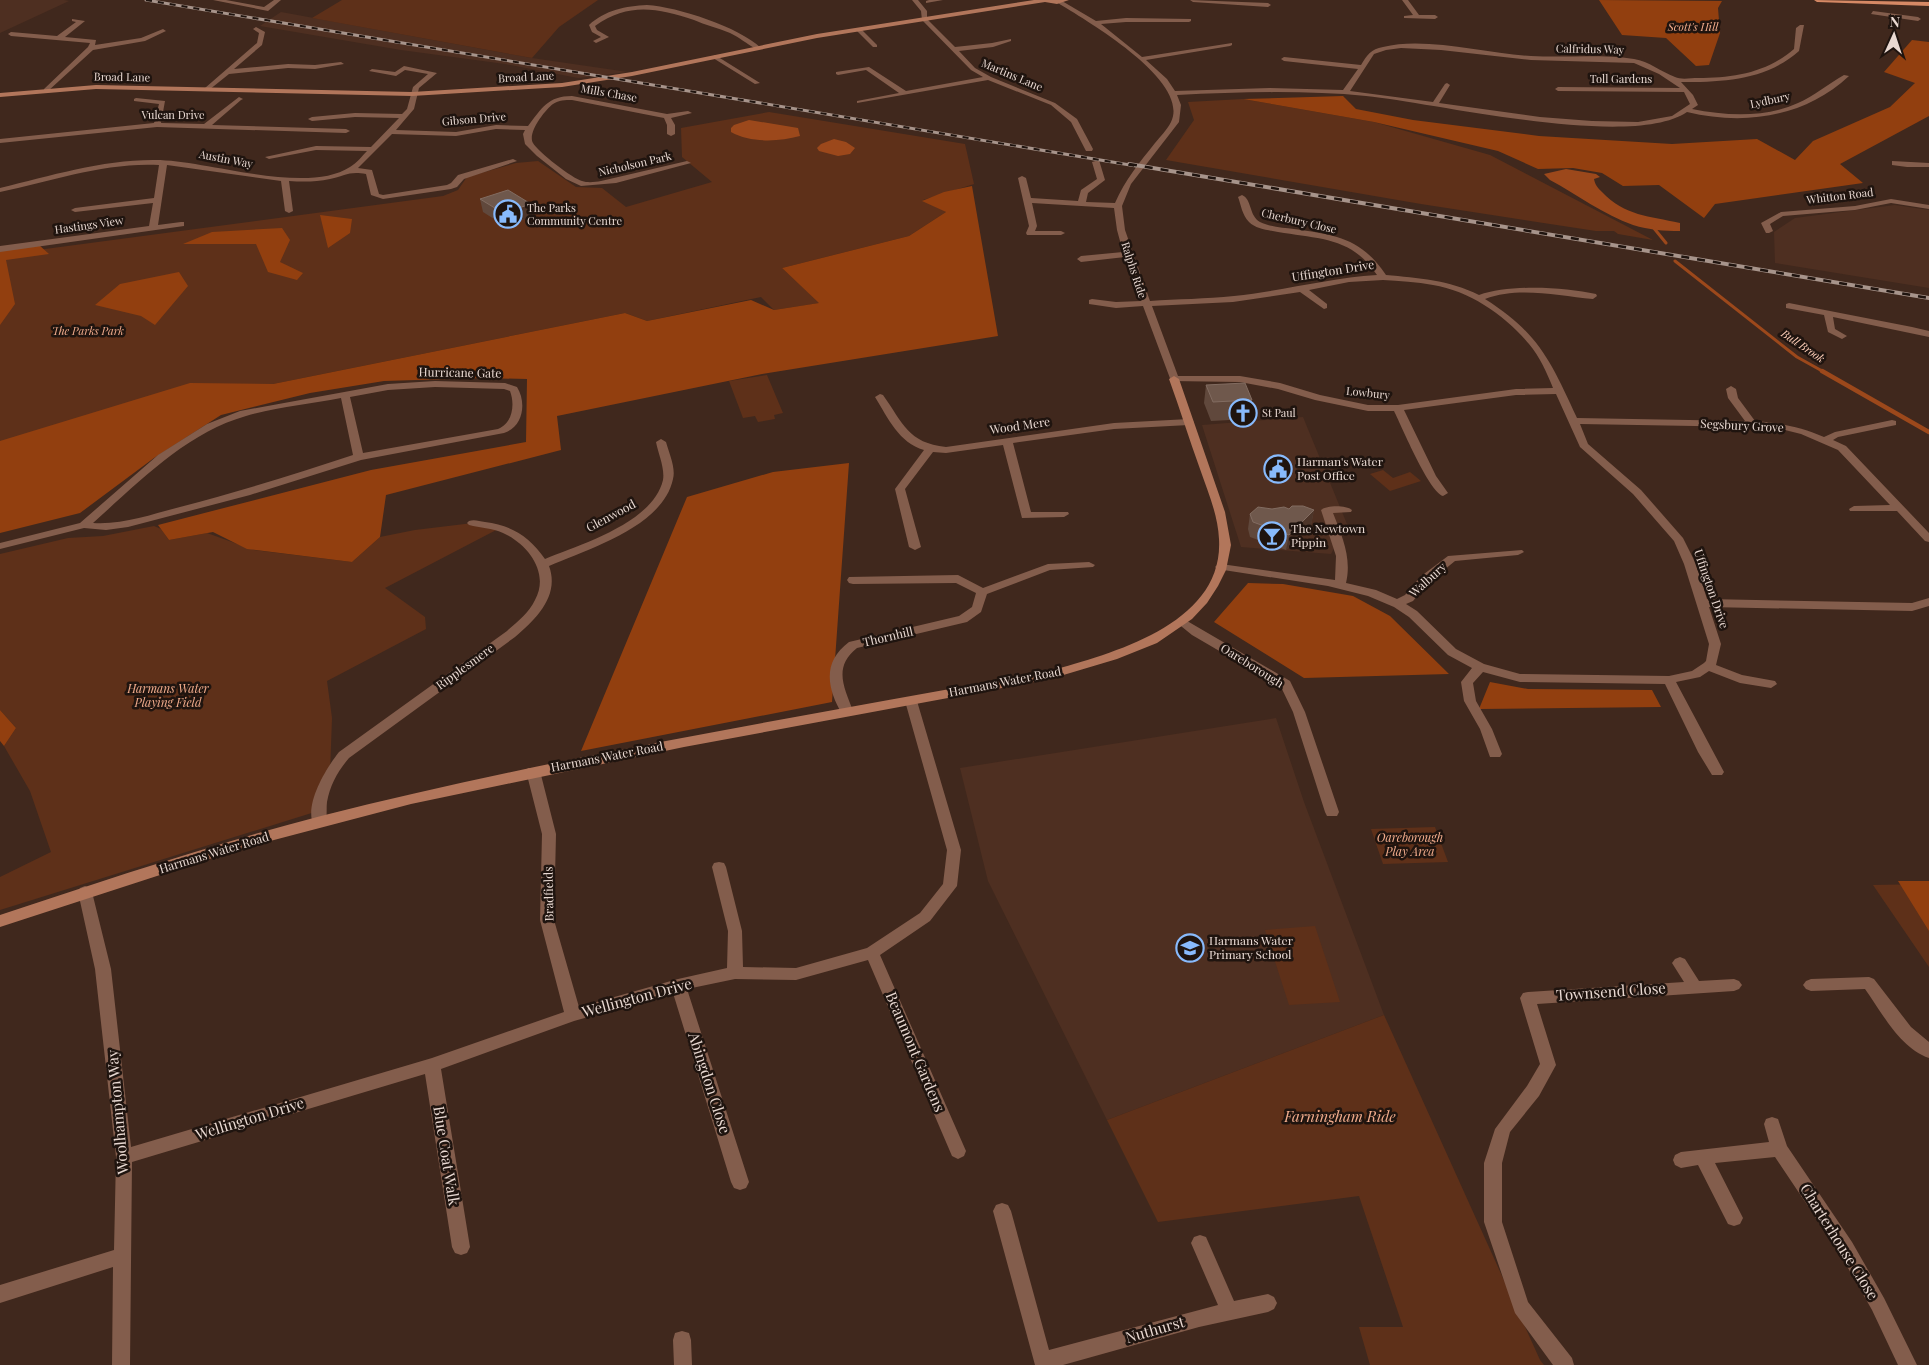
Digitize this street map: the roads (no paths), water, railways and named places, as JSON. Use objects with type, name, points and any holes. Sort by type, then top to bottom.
[{"type":"main road","points":[[1817,0],[1929,4]]},
{"type":"street","points":[[216,0],[268,9],[269,6],[278,0]]},
{"type":"street","points":[[915,0],[924,11],[924,19]]},
{"type":"street","points":[[928,2],[940,0]]},
{"type":"street","name":"Broad Lane","points":[[0,94],[96,87],[412,94],[584,83],[859,30],[1045,0],[1063,1]]},
{"type":"street","points":[[1193,0],[1236,1],[1268,5]]},
{"type":"street","points":[[1405,0],[1417,17]]},
{"type":"street","points":[[1063,1],[1141,59],[1165,80],[1173,93],[1240,91],[1345,93],[1507,115],[1600,124],[1634,124],[1675,119],[1690,111],[1694,105],[1692,97],[1685,90]]},
{"type":"street","points":[[1866,2],[1873,8],[1869,21]]},
{"type":"street","points":[[596,41],[606,38],[594,32],[592,25],[600,18],[632,8],[657,7],[733,32],[758,48]]},
{"type":"street","points":[[1873,13],[1918,19]]},
{"type":"street","points":[[1406,17],[1435,17]]},
{"type":"street","points":[[74,20],[92,19]]},
{"type":"street","name":"Martins Lane","points":[[924,19],[973,69],[989,78],[1053,104],[1074,121],[1089,149]]},
{"type":"street","points":[[1096,24],[1126,20],[1190,20]]},
{"type":"street","points":[[60,37],[82,21]]},
{"type":"street","points":[[1675,80],[1730,78],[1752,74],[1778,64],[1797,50],[1799,28],[1802,26]]},
{"type":"street","points":[[208,89],[260,44],[263,38],[262,32],[256,29]]},
{"type":"street","points":[[859,30],[875,46]]},
{"type":"street","points":[[91,48],[143,40],[163,31]]},
{"type":"street","points":[[11,34],[94,41],[91,48],[46,90]]},
{"type":"street","points":[[994,35],[1000,42]]},
{"type":"street","points":[[143,40],[154,42]]},
{"type":"street","points":[[955,49],[1009,40]]},
{"type":"street","points":[[1141,59],[1230,44]]},
{"type":"street","name":"Calfridus Way","points":[[1345,93],[1372,53],[1383,48],[1442,48],[1514,57],[1635,61],[1675,80],[1685,90]]},
{"type":"street","points":[[715,57],[732,69],[746,74],[757,84]]},
{"type":"street","points":[[1284,59],[1362,67]]},
{"type":"street","points":[[228,72],[257,71],[288,66],[315,67],[341,64]]},
{"type":"street","points":[[372,70],[396,74],[404,68],[434,73],[423,80],[412,94]]},
{"type":"street","points":[[838,73],[867,68],[904,93]]},
{"type":"street","name":"Lydbury","points":[[1690,111],[1734,117],[1774,113],[1801,104],[1846,76]]},
{"type":"street","points":[[859,102],[989,78]]},
{"type":"street","points":[[1435,104],[1447,85]]},
{"type":"street","name":"Toll Gardens","points":[[1558,89],[1685,90]]},
{"type":"street","name":"Ralphs Ride","points":[[1173,93],[1177,105],[1175,122],[1126,184],[1118,206],[1121,230],[1128,254],[1174,379],[1222,522],[1225,539],[1219,576],[1207,596]]},
{"type":"street","name":"Austin Way","points":[[0,190],[109,165],[166,162],[191,164],[285,179],[319,178],[352,169],[404,116],[411,106],[412,94]]},
{"type":"street","name":"Mills Chase","points":[[530,128],[550,103],[562,98],[578,99],[667,116],[688,113]]},
{"type":"street","points":[[206,126],[239,99]]},
{"type":"street","points":[[136,100],[164,102],[156,125]]},
{"type":"street","points":[[312,119],[355,115],[404,116]]},
{"type":"street","points":[[667,116],[671,125],[671,134]]},
{"type":"street","name":"Vulcan Drive","points":[[0,141],[156,125],[346,131]]},
{"type":"street","name":"Gibson Drive","points":[[389,132],[456,134],[496,127],[530,128]]},
{"type":"street","name":"Nicholson Park","points":[[530,128],[527,134],[528,144],[549,163],[580,184],[608,183],[687,163]]},
{"type":"street","points":[[268,157],[316,148],[373,149]]},
{"type":"street","points":[[352,169],[369,172],[375,195],[383,197],[448,187],[454,185],[462,177],[513,161]]},
{"type":"street","points":[[153,228],[159,200],[163,165],[166,162]]},
{"type":"street","points":[[1082,203],[1084,192],[1101,180],[1096,162]]},
{"type":"street","points":[[1894,163],[1929,165]]},
{"type":"street","points":[[1022,178],[1033,226],[1030,233],[1061,233]]},
{"type":"street","points":[[285,179],[289,211]]},
{"type":"street","name":"Cherbury Close","points":[[1242,197],[1249,217],[1253,221],[1263,226],[1321,236],[1352,246],[1366,254],[1382,277]]},
{"type":"street","points":[[75,211],[159,200]]},
{"type":"street","points":[[1026,200],[1118,206]]},
{"type":"street","name":"Whitton Road","points":[[1769,231],[1764,223],[1781,214],[1855,208],[1892,201],[1929,207]]},
{"type":"street","name":"Hastings View","points":[[0,249],[182,224]]},
{"type":"street","points":[[1082,259],[1128,254]]},
{"type":"street","name":"Uffington Drive","points":[[1092,302],[1116,305],[1233,299],[1349,280],[1382,277],[1434,282],[1460,289],[1478,298],[1506,316],[1533,343],[1549,368],[1584,445],[1637,492],[1679,540],[1690,564],[1715,644],[1712,662],[1708,666]]},
{"type":"street","points":[[1302,289],[1324,306]]},
{"type":"street","points":[[1478,298],[1488,293],[1506,290],[1593,296]]},
{"type":"street","points":[[1789,306],[1891,323],[1929,334]]},
{"type":"street","points":[[1828,314],[1831,330],[1842,336]]},
{"type":"street","name":"Lowbury","points":[[1174,379],[1240,379],[1280,386],[1345,404],[1368,408],[1398,408],[1506,393],[1560,391]]},
{"type":"street","name":"Hurricane Gate","points":[[0,546],[84,526],[106,527],[128,524],[246,493],[359,457],[508,428],[515,419],[518,394],[514,389],[505,386],[435,384],[388,387],[244,413],[212,426],[162,457],[84,526]]},
{"type":"street","points":[[1731,389],[1733,398],[1752,424]]},
{"type":"street","points":[[345,395],[359,457]]},
{"type":"street","points":[[880,397],[900,430],[912,441],[930,450],[900,489],[914,547]]},
{"type":"street","points":[[1398,408],[1431,477],[1443,493]]},
{"type":"street","name":"Segsbury Grove","points":[[1572,421],[1781,426],[1826,440],[1842,448],[1929,539]]},
{"type":"street","name":"Wood Mere","points":[[930,450],[946,450],[1114,426],[1189,422]]},
{"type":"street","points":[[1826,440],[1835,435],[1892,423]]},
{"type":"street","points":[[1007,440],[1026,516],[1064,514]]},
{"type":"street","name":"Glenwood","points":[[544,564],[631,524],[660,499],[669,478],[661,442]]},
{"type":"street","points":[[1854,509],[1900,508]]},
{"type":"street","points":[[1340,584],[1344,573],[1339,543],[1326,510],[1347,510]]},
{"type":"street","points":[[473,523],[500,528],[508,532],[528,546],[544,564]]},
{"type":"street","name":"Walbury","points":[[1398,604],[1410,598],[1424,580],[1452,558],[1518,552]]},
{"type":"street","name":"Ripplesmere","points":[[319,822],[318,811],[325,784],[334,767],[344,755],[511,634],[530,616],[546,588],[544,564]]},
{"type":"street","points":[[853,580],[958,579],[982,592],[1048,567],[1090,565]]},
{"type":"street","points":[[1221,566],[1340,584],[1372,593],[1398,604],[1413,614],[1452,652],[1480,667],[1520,678],[1669,680],[1696,674],[1708,666],[1740,679],[1771,684]]},
{"type":"street","name":"Thornhill","points":[[847,711],[836,677],[836,663],[842,652],[853,645],[963,619],[977,609],[982,592]]},
{"type":"street","name":"Harmans Water Road","points":[[0,921],[85,892],[319,822],[533,771],[847,711],[1050,675],[1101,661],[1154,641],[1182,622],[1207,596]]},
{"type":"street","points":[[1702,603],[1912,607],[1929,602]]},
{"type":"street","name":"Oareborough","points":[[1182,622],[1286,684],[1299,712],[1332,812]]},
{"type":"street","points":[[1480,667],[1468,682],[1470,701],[1486,729],[1495,754]]},
{"type":"street","points":[[1669,680],[1717,772]]},
{"type":"street","name":"Wellington Drive","points":[[124,1157],[432,1064],[573,1015],[678,985],[735,973],[796,974],[872,953],[925,917],[950,886],[954,850],[911,701]]},
{"type":"street","name":"Bradfields","points":[[533,771],[549,834],[547,920],[573,1015]]},
{"type":"street","points":[[719,867],[735,931],[735,973]]},
{"type":"street","name":"Woolhampton Way","points":[[85,892],[103,969],[124,1157],[121,1365]]},
{"type":"street","name":"Beaumont Gardens","points":[[872,953],[958,1151]]},
{"type":"street","points":[[1680,963],[1695,987]]},
{"type":"street","points":[[1811,985],[1869,983],[1905,1032],[1929,1052]]},
{"type":"street","name":"Abingdon Close","points":[[678,985],[740,1182]]},
{"type":"street","name":"Townsend Close","points":[[1566,1365],[1521,1307],[1493,1222],[1493,1163],[1503,1129],[1533,1091],[1548,1065],[1528,998],[1734,985]]},
{"type":"street","name":"Blue Coat Walk","points":[[432,1064],[461,1246]]},
{"type":"street","name":"Charterhouse Close","points":[[1772,1124],[1779,1149],[1846,1248],[1878,1304],[1908,1365]]},
{"type":"street","points":[[1681,1160],[1779,1149]]},
{"type":"street","points":[[1703,1157],[1734,1218]]},
{"type":"street","name":"Nuthurst","points":[[1002,1210],[1043,1363],[1229,1310],[1268,1303]]},
{"type":"street","points":[[1200,1243],[1229,1310]]},
{"type":"street","points":[[0,1294],[122,1256]]},
{"type":"street","points":[[682,1340],[683,1365]]},
{"type":"waterway","name":"Bull Brook","points":[[1653,227],[1666,243]]},
{"type":"waterway","name":"Bull Brook","points":[[1675,261],[1797,357],[1824,372]]},
{"type":"waterway","name":"Bull Brook","points":[[1822,371],[1929,432]]},
{"type":"railway","points":[[146,0],[1136,166]]},
{"type":"railway","points":[[1129,164],[1929,298]]},
{"type":"place","name":"The Parks Community Centre","points":[[508,214]]},
{"type":"place","name":"St Paul","points":[[1243,413]]},
{"type":"place","name":"Harman's Water Post Office","points":[[1278,469]]},
{"type":"place","name":"The Newtown Pippin","points":[[1272,536]]},
{"type":"place","name":"Harmans Water Primary School","points":[[1190,948]]},
{"type":"park label","name":"Scott's Hill","points":[[1693,27]]},
{"type":"park label","name":"The Parks Park","points":[[88,331]]},
{"type":"park label","name":"Harmans Water Playing Field","points":[[168,696]]},
{"type":"park label","name":"Oareborough Play Area","points":[[1410,845]]},
{"type":"park label","name":"Farningham Ride","points":[[1340,1117]]}]
